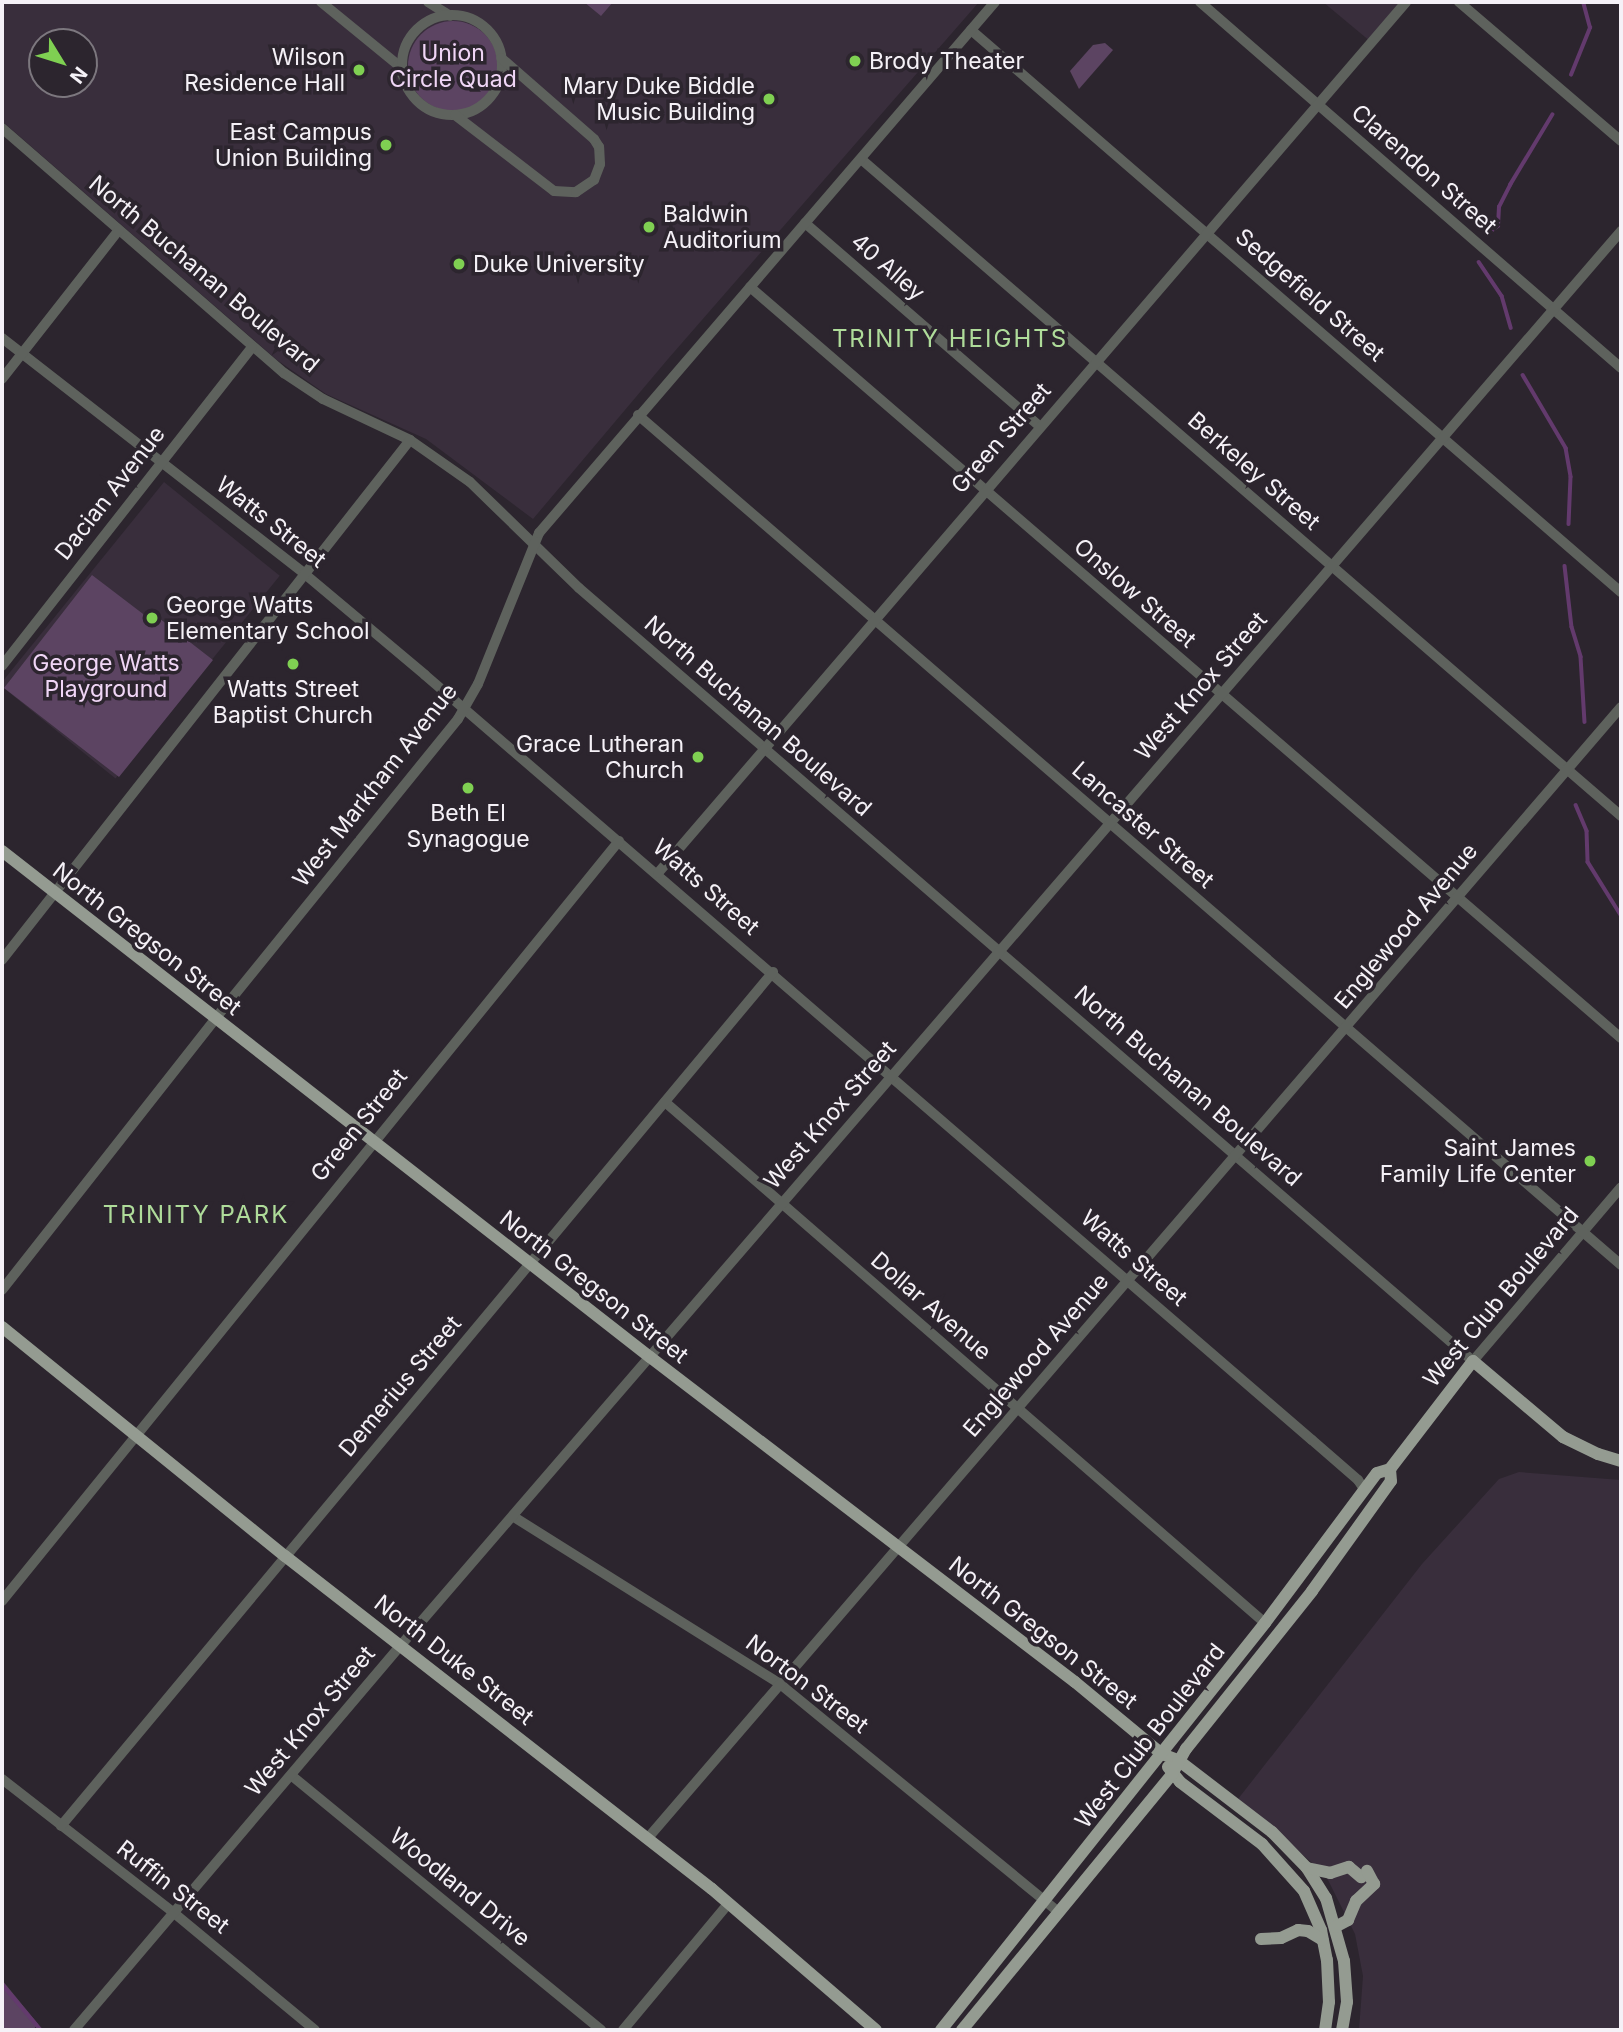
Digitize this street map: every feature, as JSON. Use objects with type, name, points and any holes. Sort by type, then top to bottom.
[{"type":"main road","name":"North Gregson Street","points":[[2,851],[650,1357],[1075,1682],[1163,1754],[1178,1760],[1272,1832],[1307,1868],[1326,1898],[1346,1982],[1342,2030]]},
{"type":"main road","name":"North Duke Street","points":[[2,1328],[285,1556],[729,1903],[876,2030]]},
{"type":"main road","points":[[1473,1361],[1563,1437],[1598,1454],[1621,1461]]},
{"type":"main road","name":"West Club Boulevard","points":[[941,2030],[1163,1754],[1265,1623],[1364,1489],[1379,1471],[1390,1469],[1473,1361]]},
{"type":"main road","name":"West Club Boulevard","points":[[962,2030],[1172,1774],[1178,1760],[1355,1533],[1391,1481],[1390,1469]]},
{"type":"main road","points":[[1355,1533],[1366,1507],[1364,1489]]},
{"type":"main road","name":"North Gregson Street","points":[[1163,1754],[1172,1774],[1262,1844],[1285,1866],[1304,1891],[1323,1940],[1330,1984],[1325,2030]]},
{"type":"main road","points":[[1307,1868],[1330,1873],[1349,1867],[1364,1874],[1374,1884],[1356,1901],[1348,1920],[1335,1927]]},
{"type":"main road","points":[[1261,1939],[1282,1938],[1298,1930],[1308,1931],[1323,1940]]},
{"type":"street","points":[[321,2],[398,65],[409,89],[423,106],[437,113],[455,115],[477,108],[492,94],[499,79],[501,58],[497,43],[485,28],[471,19],[450,16],[429,21],[412,36],[404,52],[403,75]]},
{"type":"street","points":[[428,2],[450,16]]},
{"type":"street","name":"West Markham Avenue","points":[[2,1290],[215,1019],[465,709],[478,684],[533,541],[638,415],[995,2]]},
{"type":"street","name":"Clarendon Street","points":[[1200,2],[1621,368]]},
{"type":"street","name":"Green Street","points":[[658,873],[872,620],[1406,2]]},
{"type":"street","points":[[1459,2],[1621,141]]},
{"type":"street","name":"Sedgefield Street","points":[[971,30],[1621,592]]},
{"type":"street","points":[[455,115],[554,191],[576,192],[594,180],[600,164],[594,139],[501,58]]},
{"type":"street","name":"North Buchanan Boulevard","points":[[2,128],[252,347],[316,395],[410,440],[470,482],[569,579],[1473,1361]]},
{"type":"street","name":"Berkeley Street","points":[[860,159],[1621,816]]},
{"type":"street","name":"40 Alley","points":[[805,223],[1039,426]]},
{"type":"street","points":[[2,379],[119,230]]},
{"type":"street","name":"West Knox Street","points":[[74,2030],[781,1203],[1621,231]]},
{"type":"street","name":"Onslow Street","points":[[750,287],[1456,899],[1621,1038]]},
{"type":"street","name":"Watts Street","points":[[2,338],[306,575],[465,709],[773,972],[1354,1477],[1364,1489]]},
{"type":"street","name":"Dacian Avenue","points":[[2,666],[252,347]]},
{"type":"street","name":"Lancaster Street","points":[[638,415],[1621,1265]]},
{"type":"street","points":[[2,960],[410,440]]},
{"type":"street","name":"Englewood Avenue","points":[[647,1839],[1621,707]]},
{"type":"street","name":"Green Street","points":[[2,1601],[372,1141],[619,841]]},
{"type":"street","name":"Demerius Street","points":[[61,1826],[773,972]]},
{"type":"street","name":"Dollar Avenue","points":[[665,1102],[1265,1623]]},
{"type":"street","name":"West Club Boulevard","points":[[1473,1361],[1621,1187]]},
{"type":"street","name":"Norton Street","points":[[514,1517],[780,1684],[1057,1911]]},
{"type":"street","name":"Woodland Drive","points":[[292,1776],[601,2030]]},
{"type":"street","name":"Ruffin Street","points":[[2,1779],[174,1913],[315,2030]]},
{"type":"street","points":[[623,2030],[729,1903]]},
{"type":"shaded area","name":"Duke University","points":[[2,2],[979,2],[668,359],[533,519],[426,439],[326,394],[277,360],[2,121]]},
{"type":"shaded area","points":[[1323,2],[1407,2],[1371,42]]},
{"type":"shaded area","name":"George Watts Elementary School","points":[[164,482],[280,576],[116,779],[2,687],[2,682]]},
{"type":"shaded area","points":[[1519,1472],[1621,1480],[1621,2030],[1359,2030],[1363,1976],[1355,1934],[1325,1874],[1238,1799],[1422,1564],[1499,1479]]},
{"type":"green space","points":[[584,2],[613,2],[601,16]]},
{"type":"green space","name":"Union Circle Quad","points":[[444,21],[462,21],[478,28],[491,41],[498,57],[498,75],[491,91],[478,104],[462,111],[444,111],[428,104],[415,91],[408,75],[408,57],[415,41],[428,28]]},
{"type":"green space","points":[[1105,43],[1113,50],[1079,89],[1070,71],[1093,45]]},
{"type":"green space","name":"George Watts Playground","points":[[92,575],[151,620],[155,615],[213,660],[119,777],[4,688]]},
{"type":"green space","points":[[2,1980],[38,2024],[33,2030],[2,2030]]},
{"type":"waterway","points":[[1571,75],[1590,28],[1583,2]]},
{"type":"waterway","points":[[1490,232],[1498,226],[1499,207],[1510,185],[1552,115]]},
{"type":"waterway","points":[[1479,262],[1502,296],[1511,328]]},
{"type":"waterway","points":[[1523,375],[1566,448],[1571,477],[1569,524]]},
{"type":"waterway","points":[[1565,566],[1572,627],[1581,657],[1585,722]]},
{"type":"waterway","points":[[1576,805],[1587,831],[1588,862],[1621,915]]},
{"type":"waterway","points":[[2,1984],[41,2030]]},
{"type":"place","name":"Brody Theater","points":[[855,61]]},
{"type":"place","name":"Wilson Residence Hall","points":[[359,70]]},
{"type":"place","name":"Mary Duke Biddle Music Building","points":[[769,99]]},
{"type":"place","name":"East Campus Union Building","points":[[386,145]]},
{"type":"place","name":"Baldwin Auditorium","points":[[649,227]]},
{"type":"place","name":"Duke University","points":[[459,264]]},
{"type":"place","name":"George Watts Elementary School","points":[[152,618]]},
{"type":"place","name":"Watts Street Baptist Church","points":[[293,664]]},
{"type":"place","name":"Grace Lutheran Church","points":[[698,757]]},
{"type":"place","name":"Beth El Synagogue","points":[[468,788]]},
{"type":"place","name":"Saint James Family Life Center","points":[[1590,1161]]},
{"type":"district","name":"TRINITY HEIGHTS","points":[[950,339]]},
{"type":"district","name":"TRINITY PARK","points":[[196,1215]]}]
